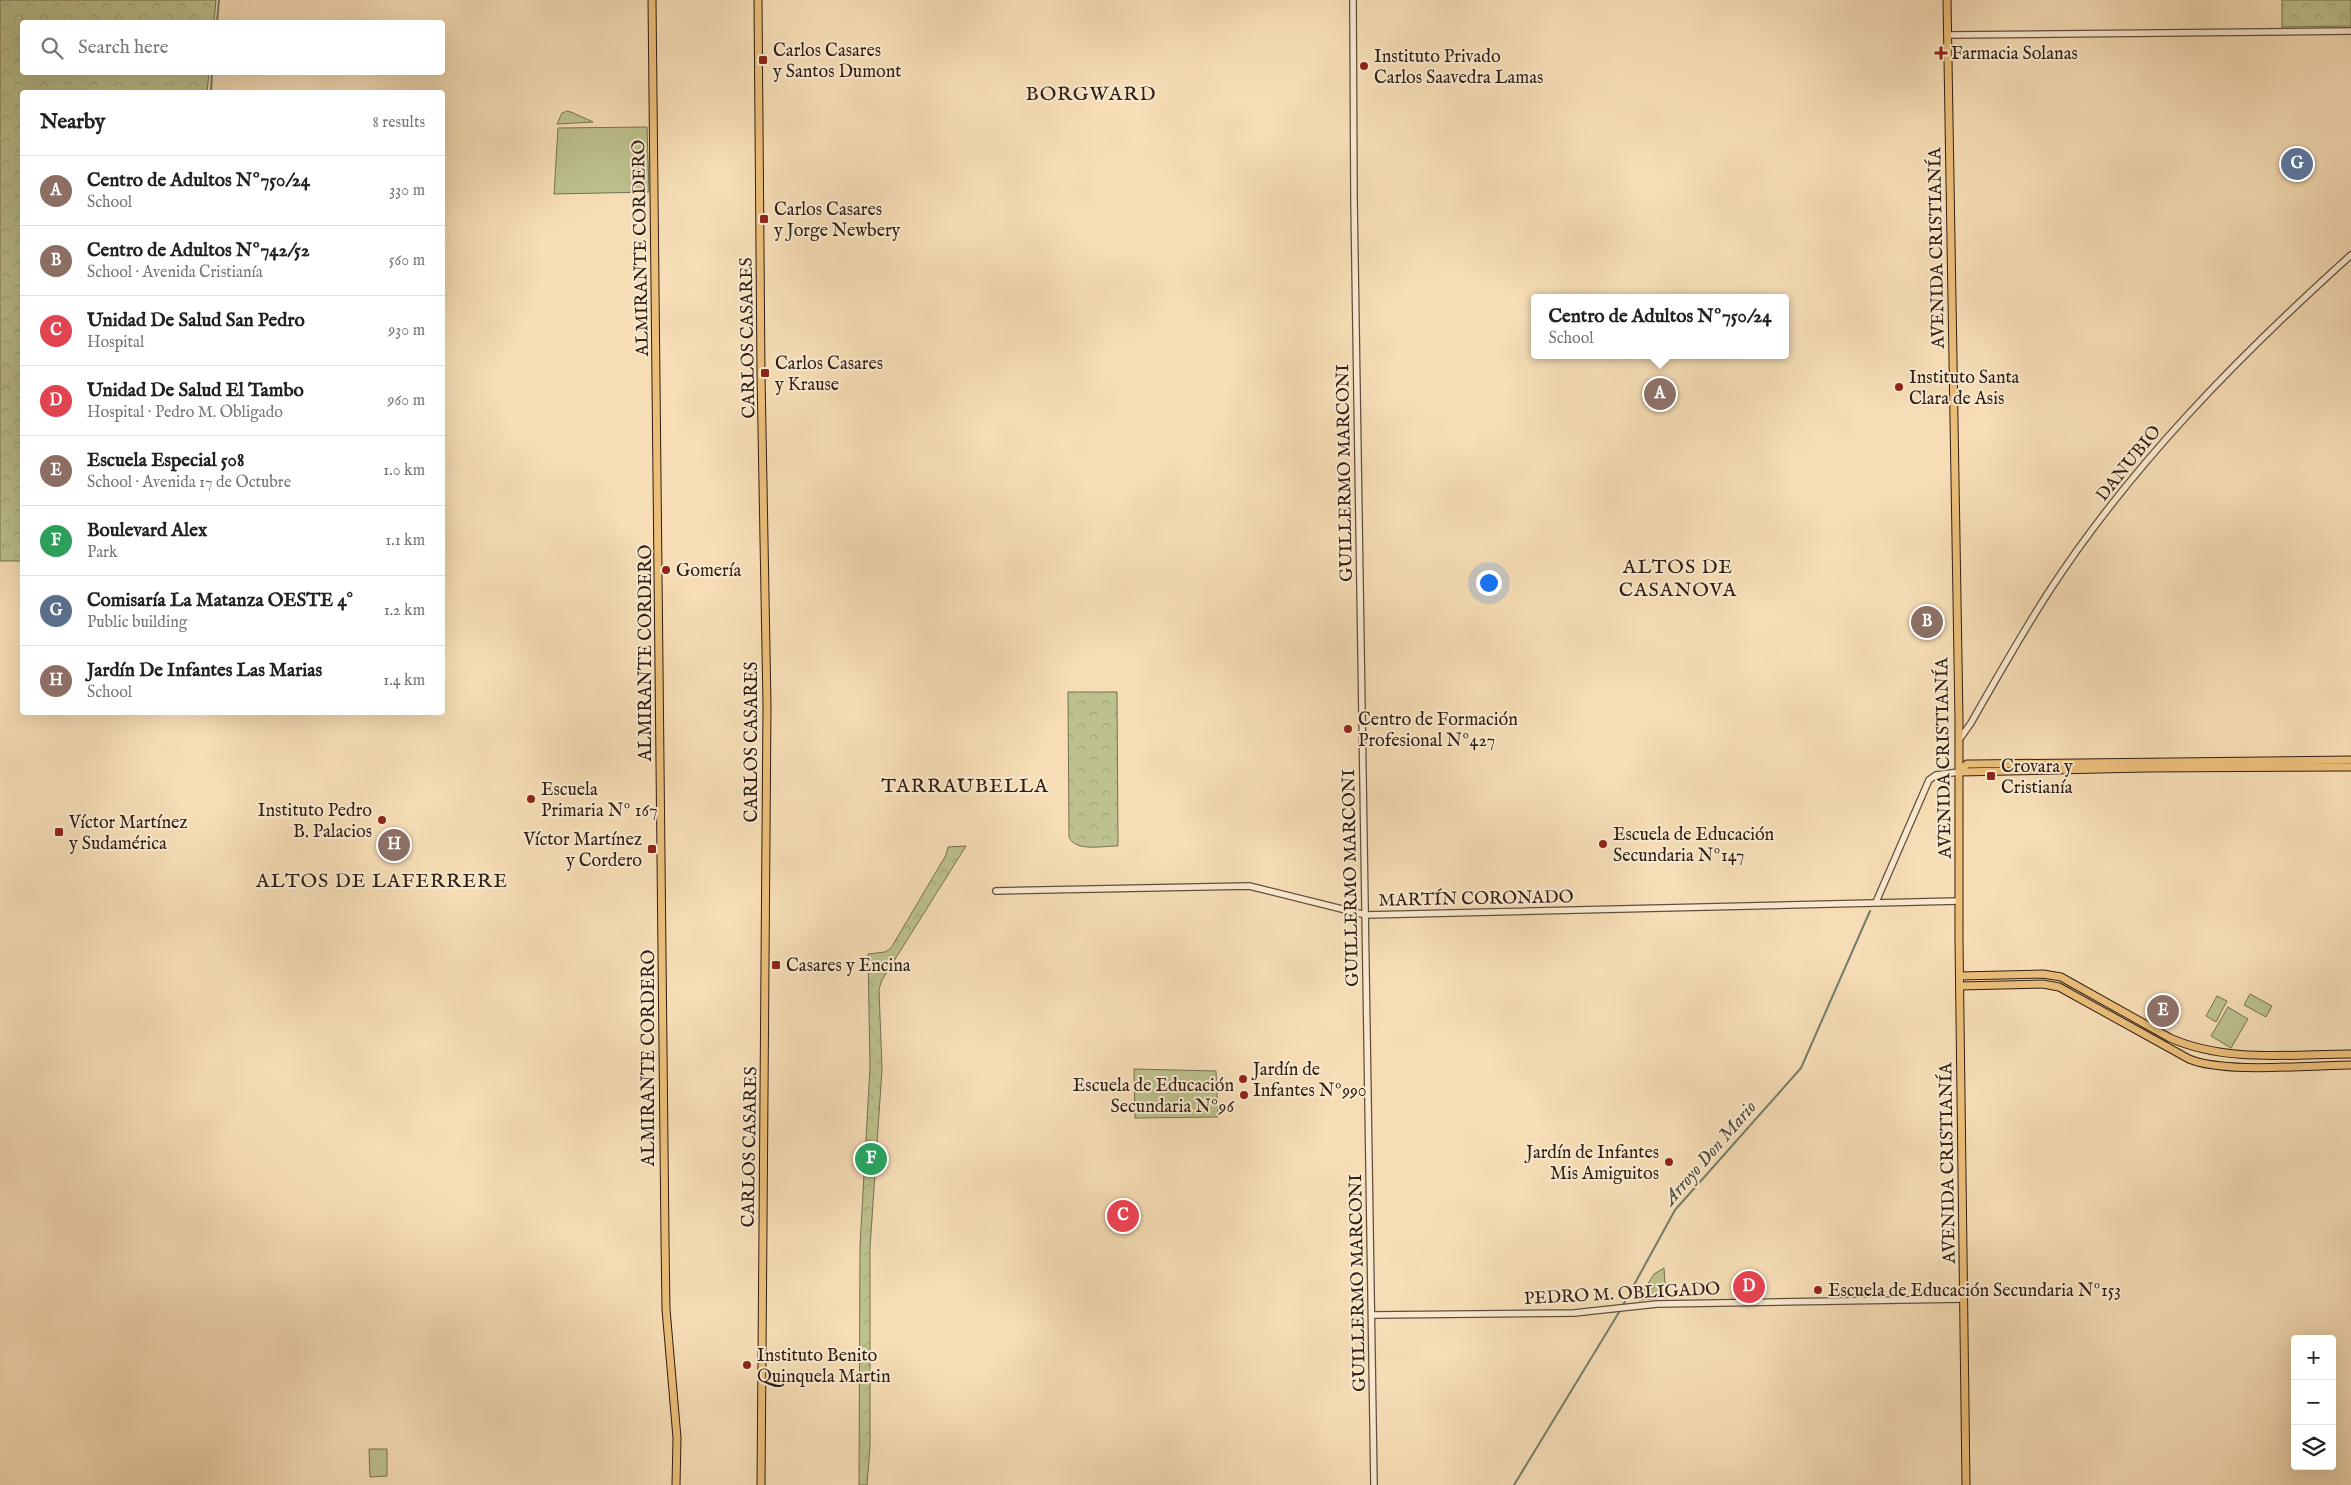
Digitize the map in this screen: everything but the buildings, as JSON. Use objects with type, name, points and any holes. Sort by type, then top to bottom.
[{"type":"main road","name":"ALMIRANTE CORDERO","points":[[652,0],[666,1309],[677,1438],[676,1485]]},
{"type":"main road","name":"CARLOS CASARES","points":[[758,0],[761,374],[768,705],[761,1485]]},
{"type":"main road","name":"AVENIDA CRISTIANÍA","points":[[1947,0],[1959,723],[1959,900],[1966,1485]]},
{"type":"main road","points":[[1959,772],[1967,764],[2351,760]]},
{"type":"main road","points":[[1959,772],[2143,768],[2351,767]]},
{"type":"main road","points":[[1960,976],[2043,974],[2061,977],[2170,1038],[2216,1051],[2239,1054],[2351,1054]]},
{"type":"main road","points":[[1960,986],[2043,984],[2059,986],[2189,1059],[2204,1064],[2256,1067],[2351,1064]]},
{"type":"street","name":"GUILLERMO MARCONI","points":[[1353,0],[1354,199],[1374,1485]]},
{"type":"street","points":[[1948,35],[2351,31]]},
{"type":"street","name":"DANUBIO","points":[[1959,740],[2049,592],[2134,478],[2197,403],[2258,342],[2351,255]]},
{"type":"street","points":[[1959,723],[1971,723]]},
{"type":"street","points":[[1876,902],[1930,780],[1936,775],[1959,772]]},
{"type":"street","name":"MARTÍN CORONADO","points":[[996,891],[1249,886],[1366,915],[1959,900]]},
{"type":"street","name":"PEDRO M. OBLIGADO","points":[[1372,1315],[1574,1314],[1657,1304],[1964,1299]]},
{"type":"green space","points":[[0,0],[216,0],[214,20],[20,20],[20,75],[209,75],[207,90],[20,90],[20,561],[0,561]]},
{"type":"green space","points":[[2282,0],[2351,0],[2351,26],[2282,27]]},
{"type":"green space","points":[[567,111],[593,122],[557,124],[562,113]]},
{"type":"green space","points":[[647,127],[649,192],[554,194],[558,128]]},
{"type":"green space","points":[[1068,692],[1117,692],[1118,846],[1097,847],[1077,845],[1069,837]]},
{"type":"green space","points":[[966,846],[882,980],[879,989],[882,1069],[870,1248],[870,1447],[867,1485],[859,1485],[860,1246],[870,1067],[868,954],[885,952],[891,948],[946,855],[948,847]]},
{"type":"green space","points":[[2250,994],[2272,1006],[2266,1017],[2244,1005]]},
{"type":"green space","points":[[2217,996],[2227,1001],[2216,1022],[2206,1016]]},
{"type":"green space","points":[[2228,1007],[2248,1019],[2231,1048],[2211,1036]]},
{"type":"green space","points":[[1134,1069],[1216,1071],[1218,1117],[1135,1118]]},
{"type":"green space","points":[[1664,1268],[1666,1298],[1638,1300],[1654,1274]]},
{"type":"green space","points":[[369,1449],[387,1449],[387,1476],[370,1477]]},
{"type":"waterway","points":[[217,20],[219,0]]},
{"type":"waterway","points":[[211,90],[212,75]]},
{"type":"waterway","name":"Arroyo Don Mario","points":[[1623,1305],[1675,1210],[1801,1068],[1870,911]]},
{"type":"waterway","name":"Arroyo Don Mario","points":[[1514,1485],[1621,1309]]},
{"type":"place","name":"Farmacia Solanas","points":[[1941,53]]},
{"type":"place","name":"Carlos Casares y Santos Dumont","points":[[763,60]]},
{"type":"place","name":"Instituto Privado Carlos Saavedra Lamas","points":[[1364,66]]},
{"type":"place","name":"Comisaría La Matanza OESTE 4°","points":[[2297,164]]},
{"type":"place","name":"Carlos Casares y Jorge Newbery","points":[[764,219]]},
{"type":"place","name":"Carlos Casares y Krause","points":[[765,373]]},
{"type":"place","name":"Instituto Santa Clara de Asis","points":[[1899,387]]},
{"type":"place","name":"Centro de Adultos Nº750/24","points":[[1660,394]]},
{"type":"place","name":"Gomería","points":[[666,570]]},
{"type":"place","name":"Centro de Adultos Nº742/52","points":[[1927,622]]},
{"type":"place","name":"Centro de Formación Profesional Nº427","points":[[1348,729]]},
{"type":"place","name":"Crovara y Cristianía","points":[[1991,776]]},
{"type":"place","name":"Escuela Primaria Nº 167","points":[[531,799]]},
{"type":"place","name":"Instituto Pedro B. Palacios","points":[[382,820]]},
{"type":"place","name":"Víctor Martínez y Sudamérica","points":[[59,832]]},
{"type":"place","name":"Escuela de Educación Secundaria Nº147","points":[[1603,844]]},
{"type":"place","name":"Jardín De Infantes Las Marias","points":[[394,845]]},
{"type":"place","name":"Víctor Martínez y Cordero","points":[[652,849]]},
{"type":"place","name":"Casares y Encina","points":[[776,965]]},
{"type":"place","name":"Escuela Especial 508","points":[[2163,1011]]},
{"type":"place","name":"Jardín de Infantes Nº990","points":[[1243,1079]]},
{"type":"place","name":"Escuela de Educación Secundaria Nº96","points":[[1244,1095]]},
{"type":"place","name":"Boulevard Alex","points":[[871,1159]]},
{"type":"place","name":"Jardín de Infantes Mis Amiguitos","points":[[1669,1162]]},
{"type":"place","name":"Unidad De Salud San Pedro","points":[[1123,1216]]},
{"type":"place","name":"Unidad De Salud El Tambo","points":[[1749,1287]]},
{"type":"place","name":"Escuela de Educación Secundaria Nº153","points":[[1818,1290]]},
{"type":"place","name":"Instituto Benito Quinquela Martin","points":[[747,1365]]},
{"type":"district","name":"BORGWARD","points":[[1091,93]]},
{"type":"district","name":"ALTOS DE CASANOVA","points":[[1678,578]]},
{"type":"district","name":"TARRAUBELLA","points":[[965,785]]},
{"type":"district","name":"ALTOS DE LAFERRERE","points":[[382,880]]}]
